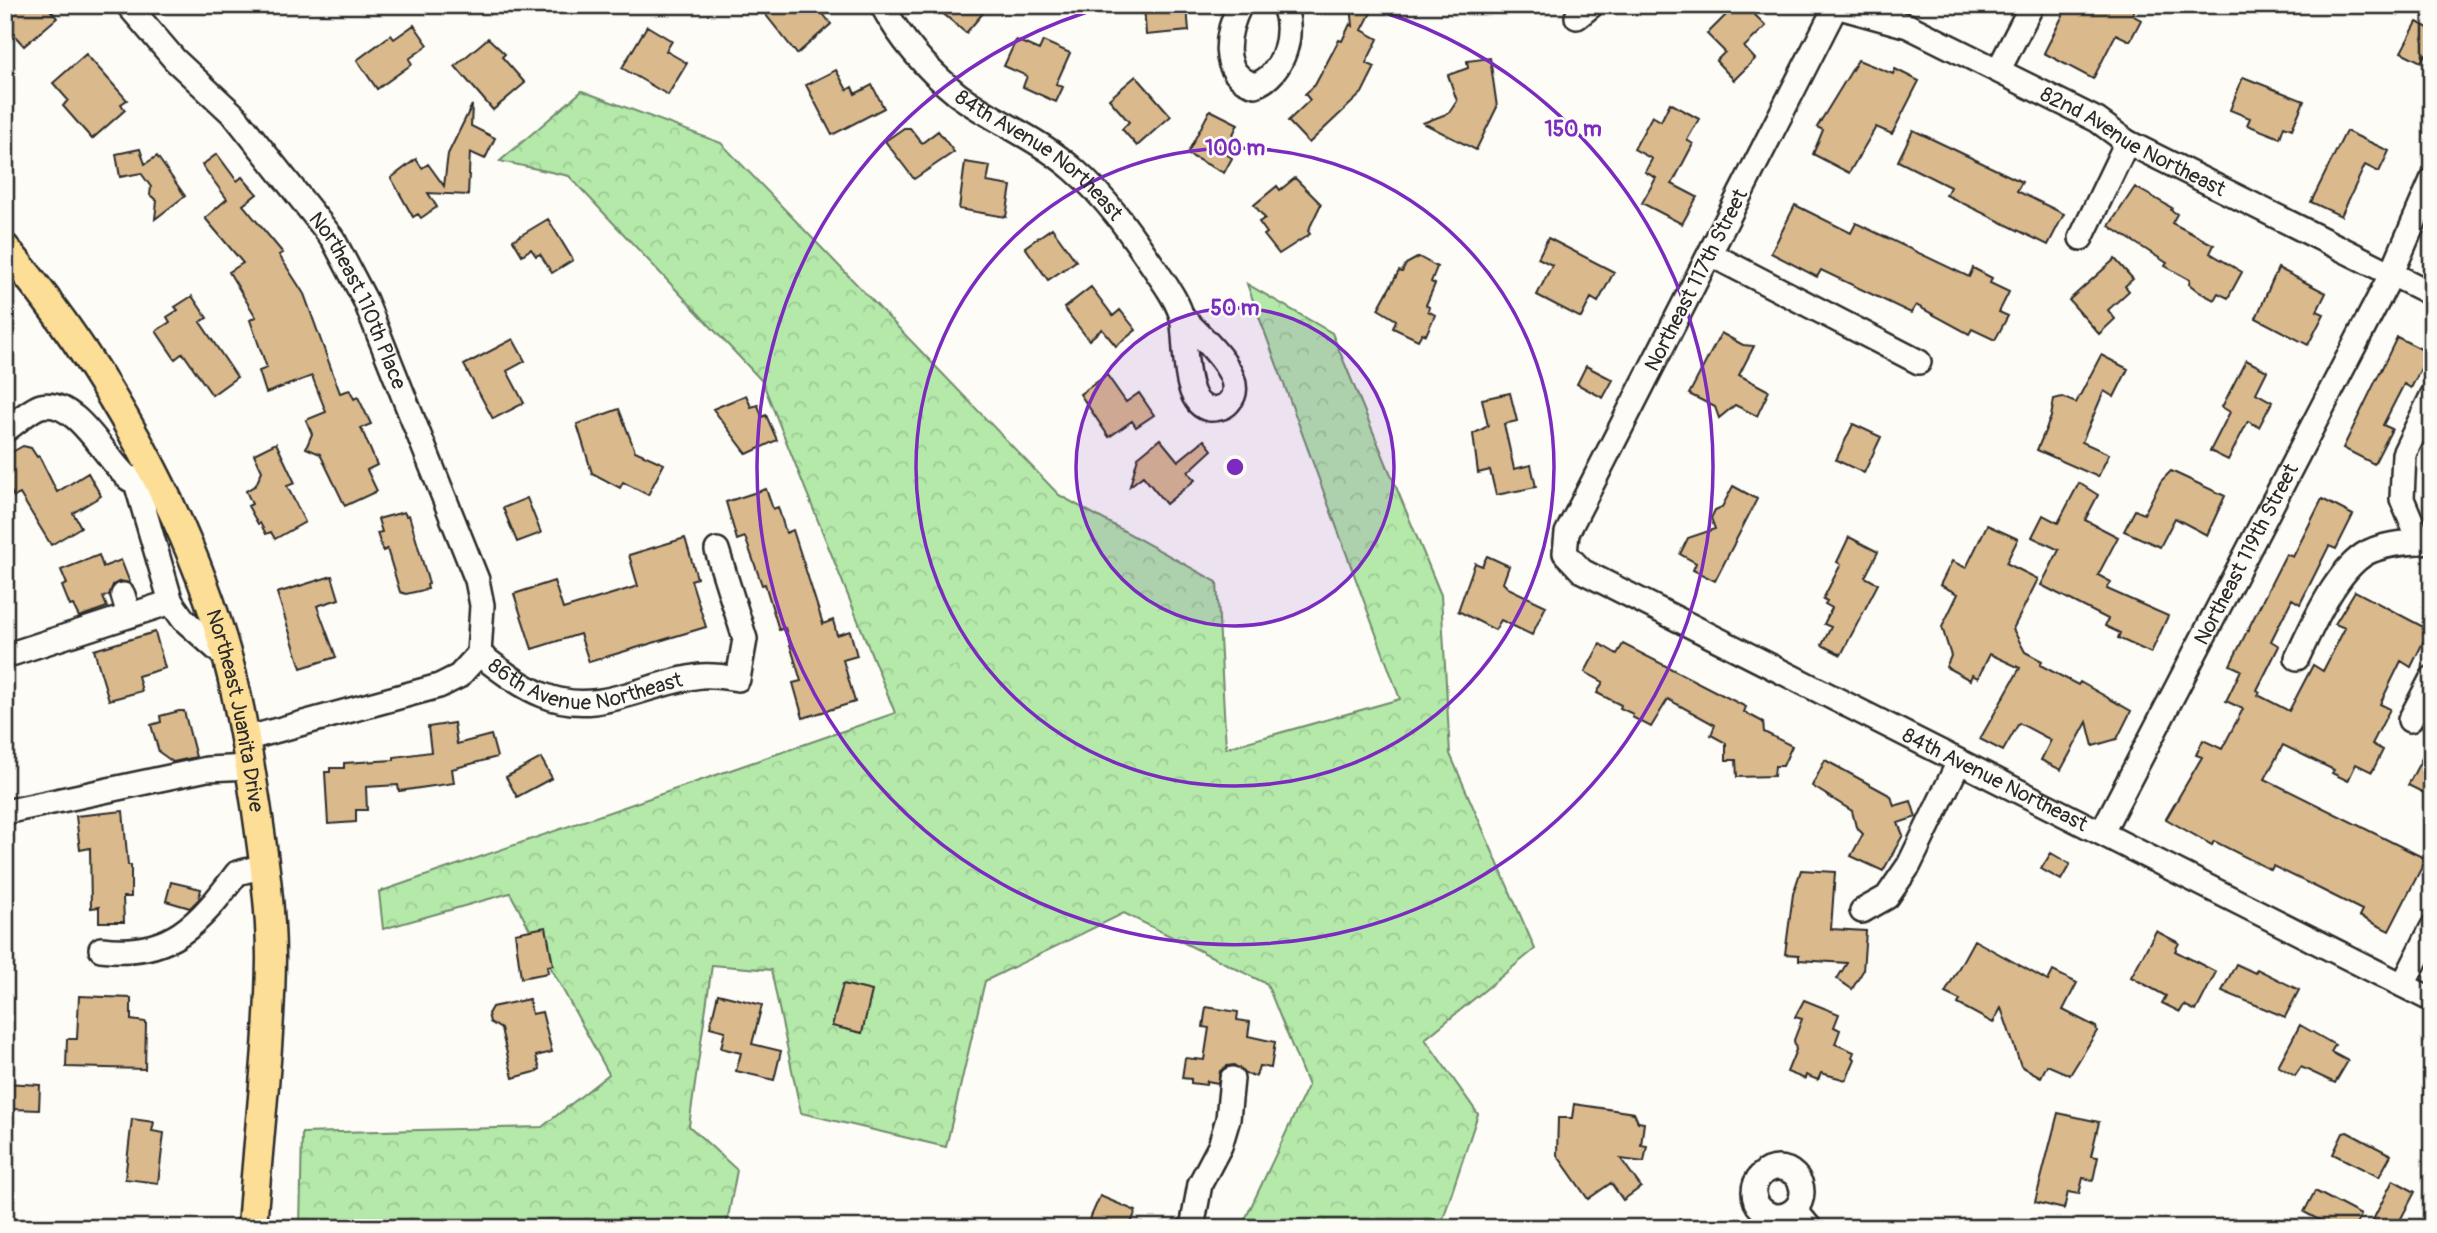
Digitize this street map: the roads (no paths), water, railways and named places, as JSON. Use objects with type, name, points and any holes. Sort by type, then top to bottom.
[{"type":"main road","name":"Northeast Juanita Drive","points":[[5,248],[27,274],[114,399],[145,479],[185,541],[228,659],[245,739],[265,866],[271,956],[252,1228]]},
{"type":"street","name":"Northeast 110th Place","points":[[128,5],[175,60],[235,116],[333,239],[365,300],[477,580],[482,605],[479,654]]},
{"type":"street","name":"84th Avenue Northeast","points":[[882,5],[894,27],[923,65],[959,95],[1028,135],[1073,169],[1105,200],[1172,295],[1182,317]]},
{"type":"street","points":[[1240,5],[1233,24],[1228,61],[1237,78],[1255,85],[1269,77],[1280,61],[1289,27],[1283,5]]},
{"type":"street","points":[[1999,69],[2032,5]]},
{"type":"street","name":"82nd Avenue Northeast","points":[[1833,7],[1869,13],[1908,26],[1999,69],[2097,120],[2127,142],[2432,294]]},
{"type":"street","name":"Northeast 117th Street","points":[[1565,553],[1567,533],[1833,7]]},
{"type":"street","points":[[2081,238],[2127,142]]},
{"type":"street","name":"Northeast 119th Street","points":[[2102,832],[2391,275],[2432,180]]},
{"type":"street","points":[[1710,254],[1919,362]]},
{"type":"street","points":[[2297,658],[2322,608],[2349,568],[2372,550],[2426,542],[2402,499],[2404,454],[2432,396]]},
{"type":"street","points":[[5,430],[41,407],[62,408],[77,417],[114,467],[129,479],[145,479],[171,602],[183,619],[228,659]]},
{"type":"street","name":"86th Avenue Northeast","points":[[245,739],[439,686],[459,676],[479,654],[543,695],[571,703],[603,703],[700,676],[738,679],[745,639],[717,550]]},
{"type":"street","name":"84th Avenue Northeast","points":[[1565,553],[1582,571],[2432,1000]]},
{"type":"street","points":[[5,656],[126,605],[171,602]]},
{"type":"street","points":[[2410,720],[2432,678]]},
{"type":"street","points":[[1862,911],[1887,897],[1909,865],[1959,762]]},
{"type":"street","points":[[5,812],[207,769],[250,767]]},
{"type":"street","points":[[101,949],[150,949],[179,937],[216,903],[237,873],[265,866]]},
{"type":"street","points":[[2403,985],[2432,928]]},
{"type":"street","points":[[1192,1228],[1200,1184],[1220,1146],[1228,1119],[1232,1079]]},
{"type":"street","points":[[1795,1210],[1810,1228]]}]
